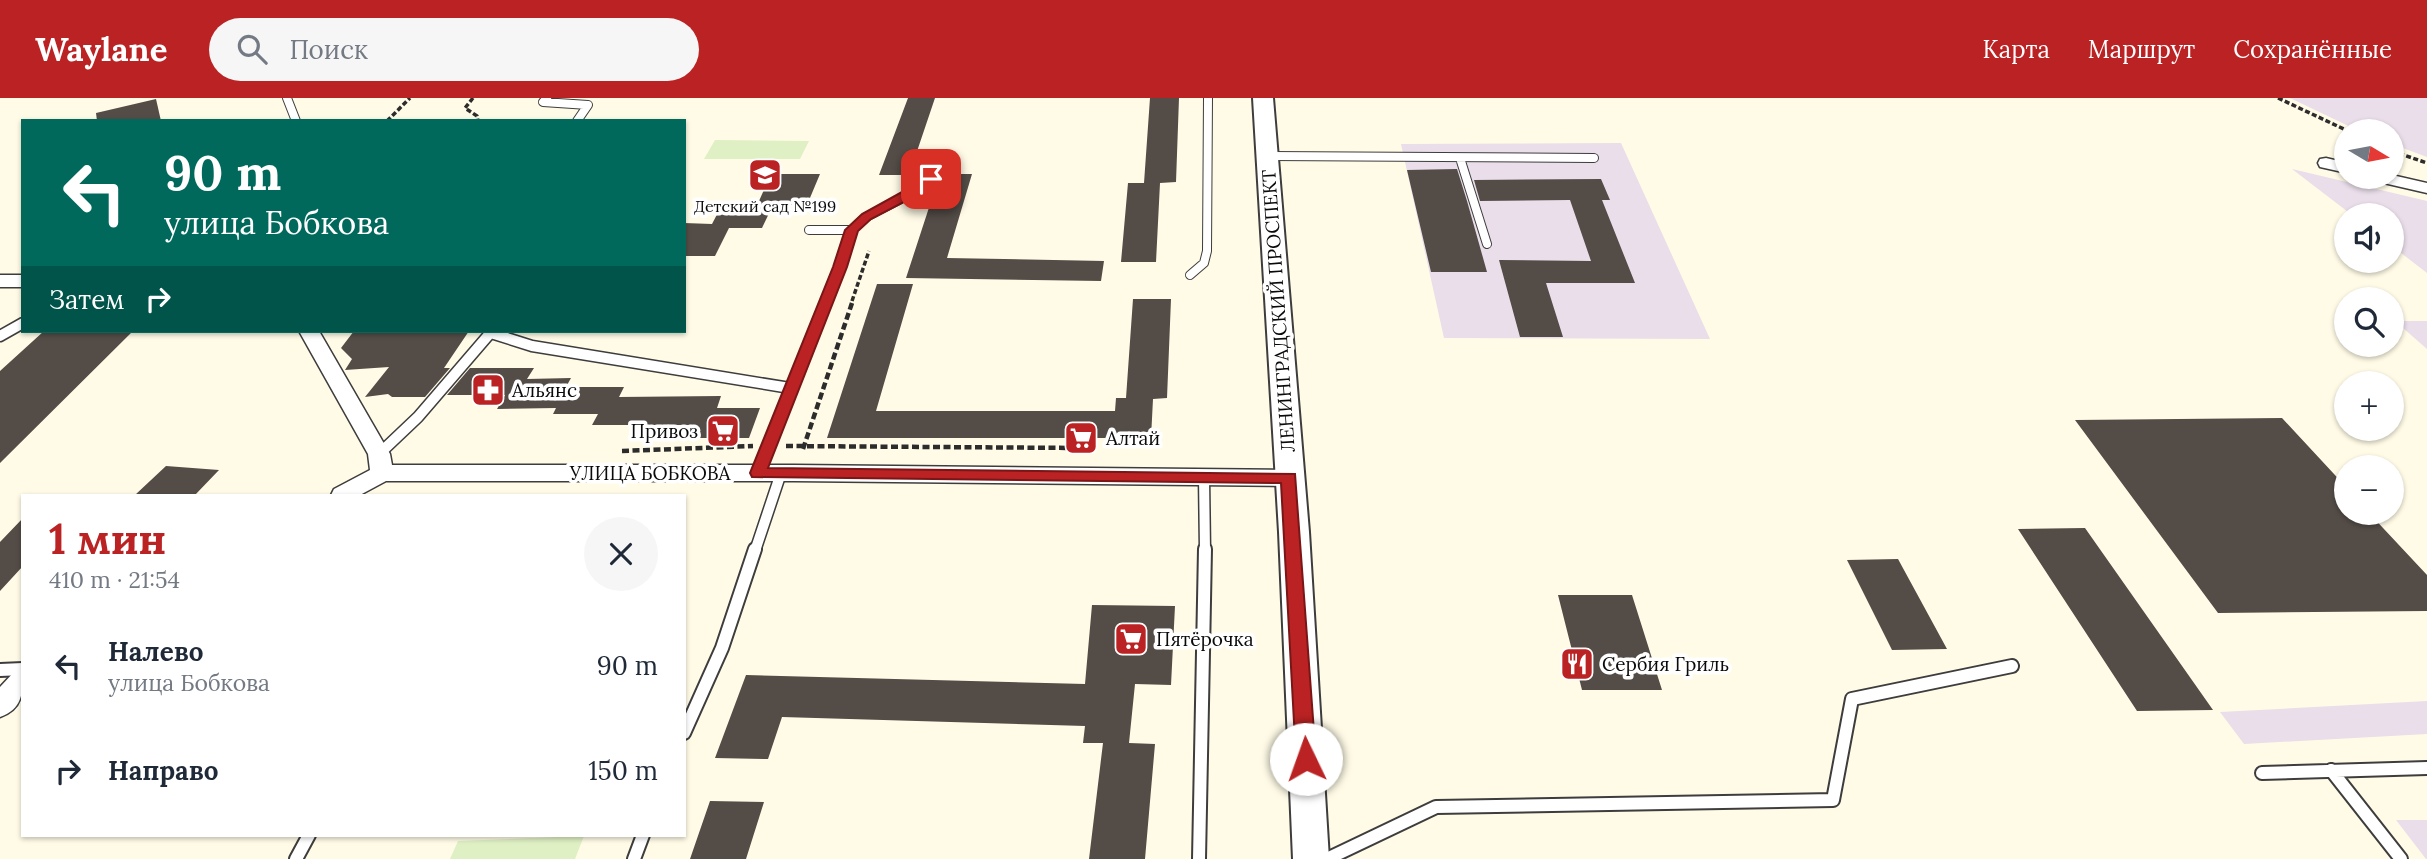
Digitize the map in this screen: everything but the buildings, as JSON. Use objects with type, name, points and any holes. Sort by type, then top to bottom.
[{"type":"street","name":"ЛЕНИНГРАДСКИЙ ПРОСПЕКТ","points":[[1263,98],[1311,859]]},
{"type":"street","points":[[2326,163],[2334,165]]},
{"type":"street","points":[[2404,182],[2427,188]]},
{"type":"street","points":[[0,281],[21,281]]},
{"type":"street","points":[[310,333],[380,464],[343,494]]},
{"type":"street","name":"УЛИЦА БОБКОВА","points":[[380,464],[778,473],[1289,478]]},
{"type":"street","points":[[0,706],[21,680]]},
{"type":"lane","points":[[287,98],[295,119]]},
{"type":"lane","points":[[547,98],[543,102],[588,105],[578,119]]},
{"type":"lane","points":[[1190,275],[1204,263],[1207,251],[1208,98]]},
{"type":"lane","points":[[1268,156],[1594,158]]},
{"type":"lane","points":[[1460,158],[1487,244]]},
{"type":"lane","points":[[686,729],[722,648],[778,473],[790,388],[828,298],[852,230],[866,217],[918,190],[944,169]]},
{"type":"lane","points":[[809,230],[852,230]]},
{"type":"lane","points":[[0,336],[21,324]]},
{"type":"lane","points":[[380,464],[490,333]]},
{"type":"lane","points":[[494,333],[533,346],[790,388]]},
{"type":"lane","points":[[1199,859],[1204,477]]},
{"type":"lane","points":[[1327,859],[1436,807],[1833,800],[1852,699],[2012,666]]},
{"type":"lane","points":[[0,670],[21,669]]},
{"type":"lane","points":[[2262,773],[2427,768]]},
{"type":"lane","points":[[2331,770],[2401,859]]},
{"type":"lane","points":[[296,859],[308,837]]},
{"type":"lane","points":[[634,859],[642,837]]},
{"type":"path","points":[[389,119],[410,98]]},
{"type":"path","points":[[473,98],[465,108],[478,119]]},
{"type":"path","points":[[2278,98],[2334,124]]},
{"type":"path","points":[[2404,154],[2427,163]]},
{"type":"path","points":[[778,473],[869,251]]},
{"type":"shaded area","points":[[2290,98],[2427,98],[2427,157],[2404,148],[2404,119],[2334,119]]},
{"type":"shaded area","points":[[1621,143],[1710,339],[1444,338],[1401,144]]},
{"type":"shaded area","points":[[2292,169],[2334,179],[2334,189],[2376,189],[2427,201],[2427,273],[2404,255],[2404,203],[2336,203]]},
{"type":"shaded area","points":[[2404,321],[2427,321],[2427,349],[2404,329]]},
{"type":"shaded area","points":[[2427,701],[2427,734],[2244,744],[2220,712]]},
{"type":"shaded area","points":[[2396,820],[2427,820],[2427,859],[2426,859]]},
{"type":"green space","points":[[715,140],[809,141],[800,159],[704,159]]},
{"type":"green space","points":[[584,837],[575,859],[450,859],[458,841]]},
{"type":"place","name":"Детский сад №199","points":[[765,175]]},
{"type":"place","name":"Альянс","points":[[488,390]]},
{"type":"place","name":"Привоз","points":[[723,431]]},
{"type":"place","name":"Алтай","points":[[1081,438]]},
{"type":"place","name":"Пятёрочка","points":[[1131,639]]},
{"type":"place","name":"Сербия Гриль","points":[[1577,664]]},
{"type":"route","points":[[931,179],[918,190],[866,217],[852,230],[840,267],[758,473],[1289,478],[1306,759]]}]
